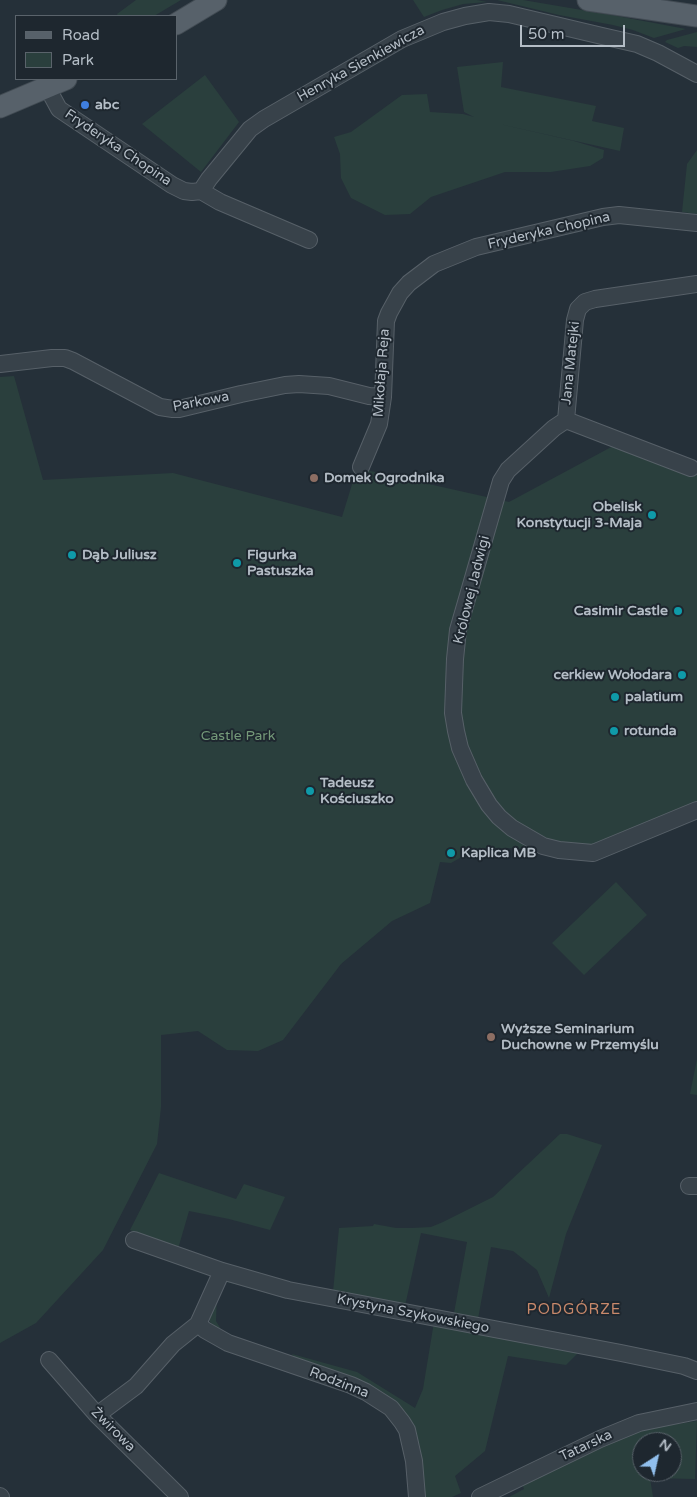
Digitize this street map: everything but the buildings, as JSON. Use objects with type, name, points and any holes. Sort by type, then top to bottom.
[{"type":"main road","points":[[178,23],[216,0]]},
{"type":"main road","points":[[588,0],[697,16]]},
{"type":"main road","points":[[0,106],[64,80]]},
{"type":"street","name":"Henryka Sienkiewicza","points":[[201,191],[250,129],[264,119],[402,39],[435,24],[465,16],[489,12],[509,14],[637,44],[658,52],[697,74]]},
{"type":"street","name":"Fryderyka Chopina","points":[[47,87],[59,109],[70,118],[172,185],[184,191],[201,191],[220,202],[309,240]]},
{"type":"street","name":"Fryderyka Chopina","points":[[434,264],[476,247],[603,217],[628,216],[697,223]]},
{"type":"street","name":"Mikołaja Reja","points":[[362,467],[379,424],[383,397],[386,322],[389,313],[400,293],[409,283],[434,264]]},
{"type":"street","name":"Jana Matejki","points":[[566,420],[575,320],[578,309],[585,302],[595,299],[697,284]]},
{"type":"street","name":"Parkowa","points":[[0,364],[65,358],[160,407],[172,409],[285,385],[299,384],[329,386],[370,396],[383,397]]},
{"type":"street","points":[[566,420],[691,468]]},
{"type":"street","name":"Królowej Jadwigi","points":[[566,420],[554,428],[508,470],[501,481],[458,630],[453,713],[456,731],[467,766],[482,794],[499,816],[512,828],[544,846],[559,850],[592,853],[697,810]]},
{"type":"street","name":"Krystyna Szykowskiego","points":[[134,1240],[222,1271],[288,1290],[621,1353],[684,1366],[697,1371]]},
{"type":"street","points":[[97,1415],[136,1386],[174,1344],[198,1324],[222,1271]]},
{"type":"street","name":"Rodzinna","points":[[198,1324],[205,1330],[228,1342],[352,1385],[391,1408],[407,1430],[414,1461],[417,1497]]},
{"type":"street","name":"Żwirowa","points":[[49,1360],[97,1415],[180,1497]]},
{"type":"street","name":"Tatarska","points":[[480,1497],[639,1422],[697,1411]]},
{"type":"green space","points":[[136,0],[181,0],[156,15],[117,14]]},
{"type":"green space","points":[[413,0],[477,0],[487,2],[463,4],[424,17]]},
{"type":"green space","points":[[497,0],[523,0],[686,29],[654,38],[613,25],[559,15]]},
{"type":"green space","points":[[697,32],[697,47],[684,46],[678,48],[665,42],[667,40]]},
{"type":"green space","points":[[503,62],[501,87],[596,106],[592,121],[624,128],[620,151],[495,123],[574,141],[604,150],[603,158],[590,166],[551,172],[505,172],[431,197],[410,214],[385,215],[351,198],[341,178],[340,154],[334,137],[351,132],[402,95],[427,94],[430,112],[463,114],[474,117],[464,112],[457,67]]},
{"type":"green space","points":[[205,75],[239,122],[201,172],[142,124]]},
{"type":"green space","points":[[697,150],[697,214],[682,212],[687,164]]},
{"type":"green space","name":"Castle Park","points":[[14,376],[43,480],[173,473],[342,517],[357,468],[509,502],[615,445],[697,473],[697,819],[605,857],[510,848],[465,855],[451,863],[440,862],[430,903],[392,921],[341,964],[283,1040],[258,1051],[227,1050],[198,1031],[161,1035],[161,1107],[157,1144],[103,1250],[36,1323],[0,1343],[0,377]]},
{"type":"green space","points":[[616,882],[647,915],[584,975],[552,943]]},
{"type":"green space","points":[[697,1059],[697,1095],[690,1094]]},
{"type":"green space","points":[[560,1134],[567,1134],[602,1145],[566,1234],[549,1298],[537,1270],[513,1251],[491,1247],[478,1319],[454,1313],[467,1242],[421,1233],[405,1306],[333,1292],[339,1228],[373,1226],[374,1224],[396,1228],[431,1227],[443,1222],[493,1197]]},
{"type":"green space","points":[[159,1173],[236,1199],[244,1184],[285,1197],[270,1230],[189,1211],[178,1249],[130,1230]]},
{"type":"green space","points":[[222,1279],[306,1302],[223,1281],[217,1292]]},
{"type":"green space","points":[[217,1292],[216,1321],[225,1336],[210,1322],[209,1313]]},
{"type":"green space","points":[[434,1322],[578,1353],[566,1365],[508,1356],[485,1451],[455,1476],[461,1493],[452,1497],[425,1497],[420,1447],[414,1429],[358,1381],[294,1357],[292,1354],[357,1372],[415,1408],[423,1389]]},
{"type":"green space","points":[[697,1421],[695,1479],[682,1479],[682,1432],[638,1432],[645,1429]]},
{"type":"green space","points":[[632,1434],[632,1482],[651,1482],[653,1497],[509,1497],[524,1489],[522,1484],[580,1456]]},
{"type":"place","name":"abc","points":[[85,105]]},
{"type":"place","name":"Domek Ogrodnika","points":[[314,478]]},
{"type":"place","name":"Obelisk Konstytucji 3-Maja","points":[[652,515]]},
{"type":"place","name":"Dąb Juliusz","points":[[72,555]]},
{"type":"place","name":"Figurka Pastuszka","points":[[237,563]]},
{"type":"place","name":"Casimir Castle","points":[[678,611]]},
{"type":"place","name":"cerkiew Wołodara","points":[[682,675]]},
{"type":"place","name":"palatium","points":[[615,697]]},
{"type":"place","name":"rotunda","points":[[614,731]]},
{"type":"place","name":"Tadeusz Kościuszko","points":[[310,791]]},
{"type":"place","name":"Kaplica MB","points":[[451,853]]},
{"type":"place","name":"Wyższe Seminarium Duchowne w Przemyślu","points":[[491,1037]]},
{"type":"district","name":"PODGÓRZE","points":[[574,1310]]}]
